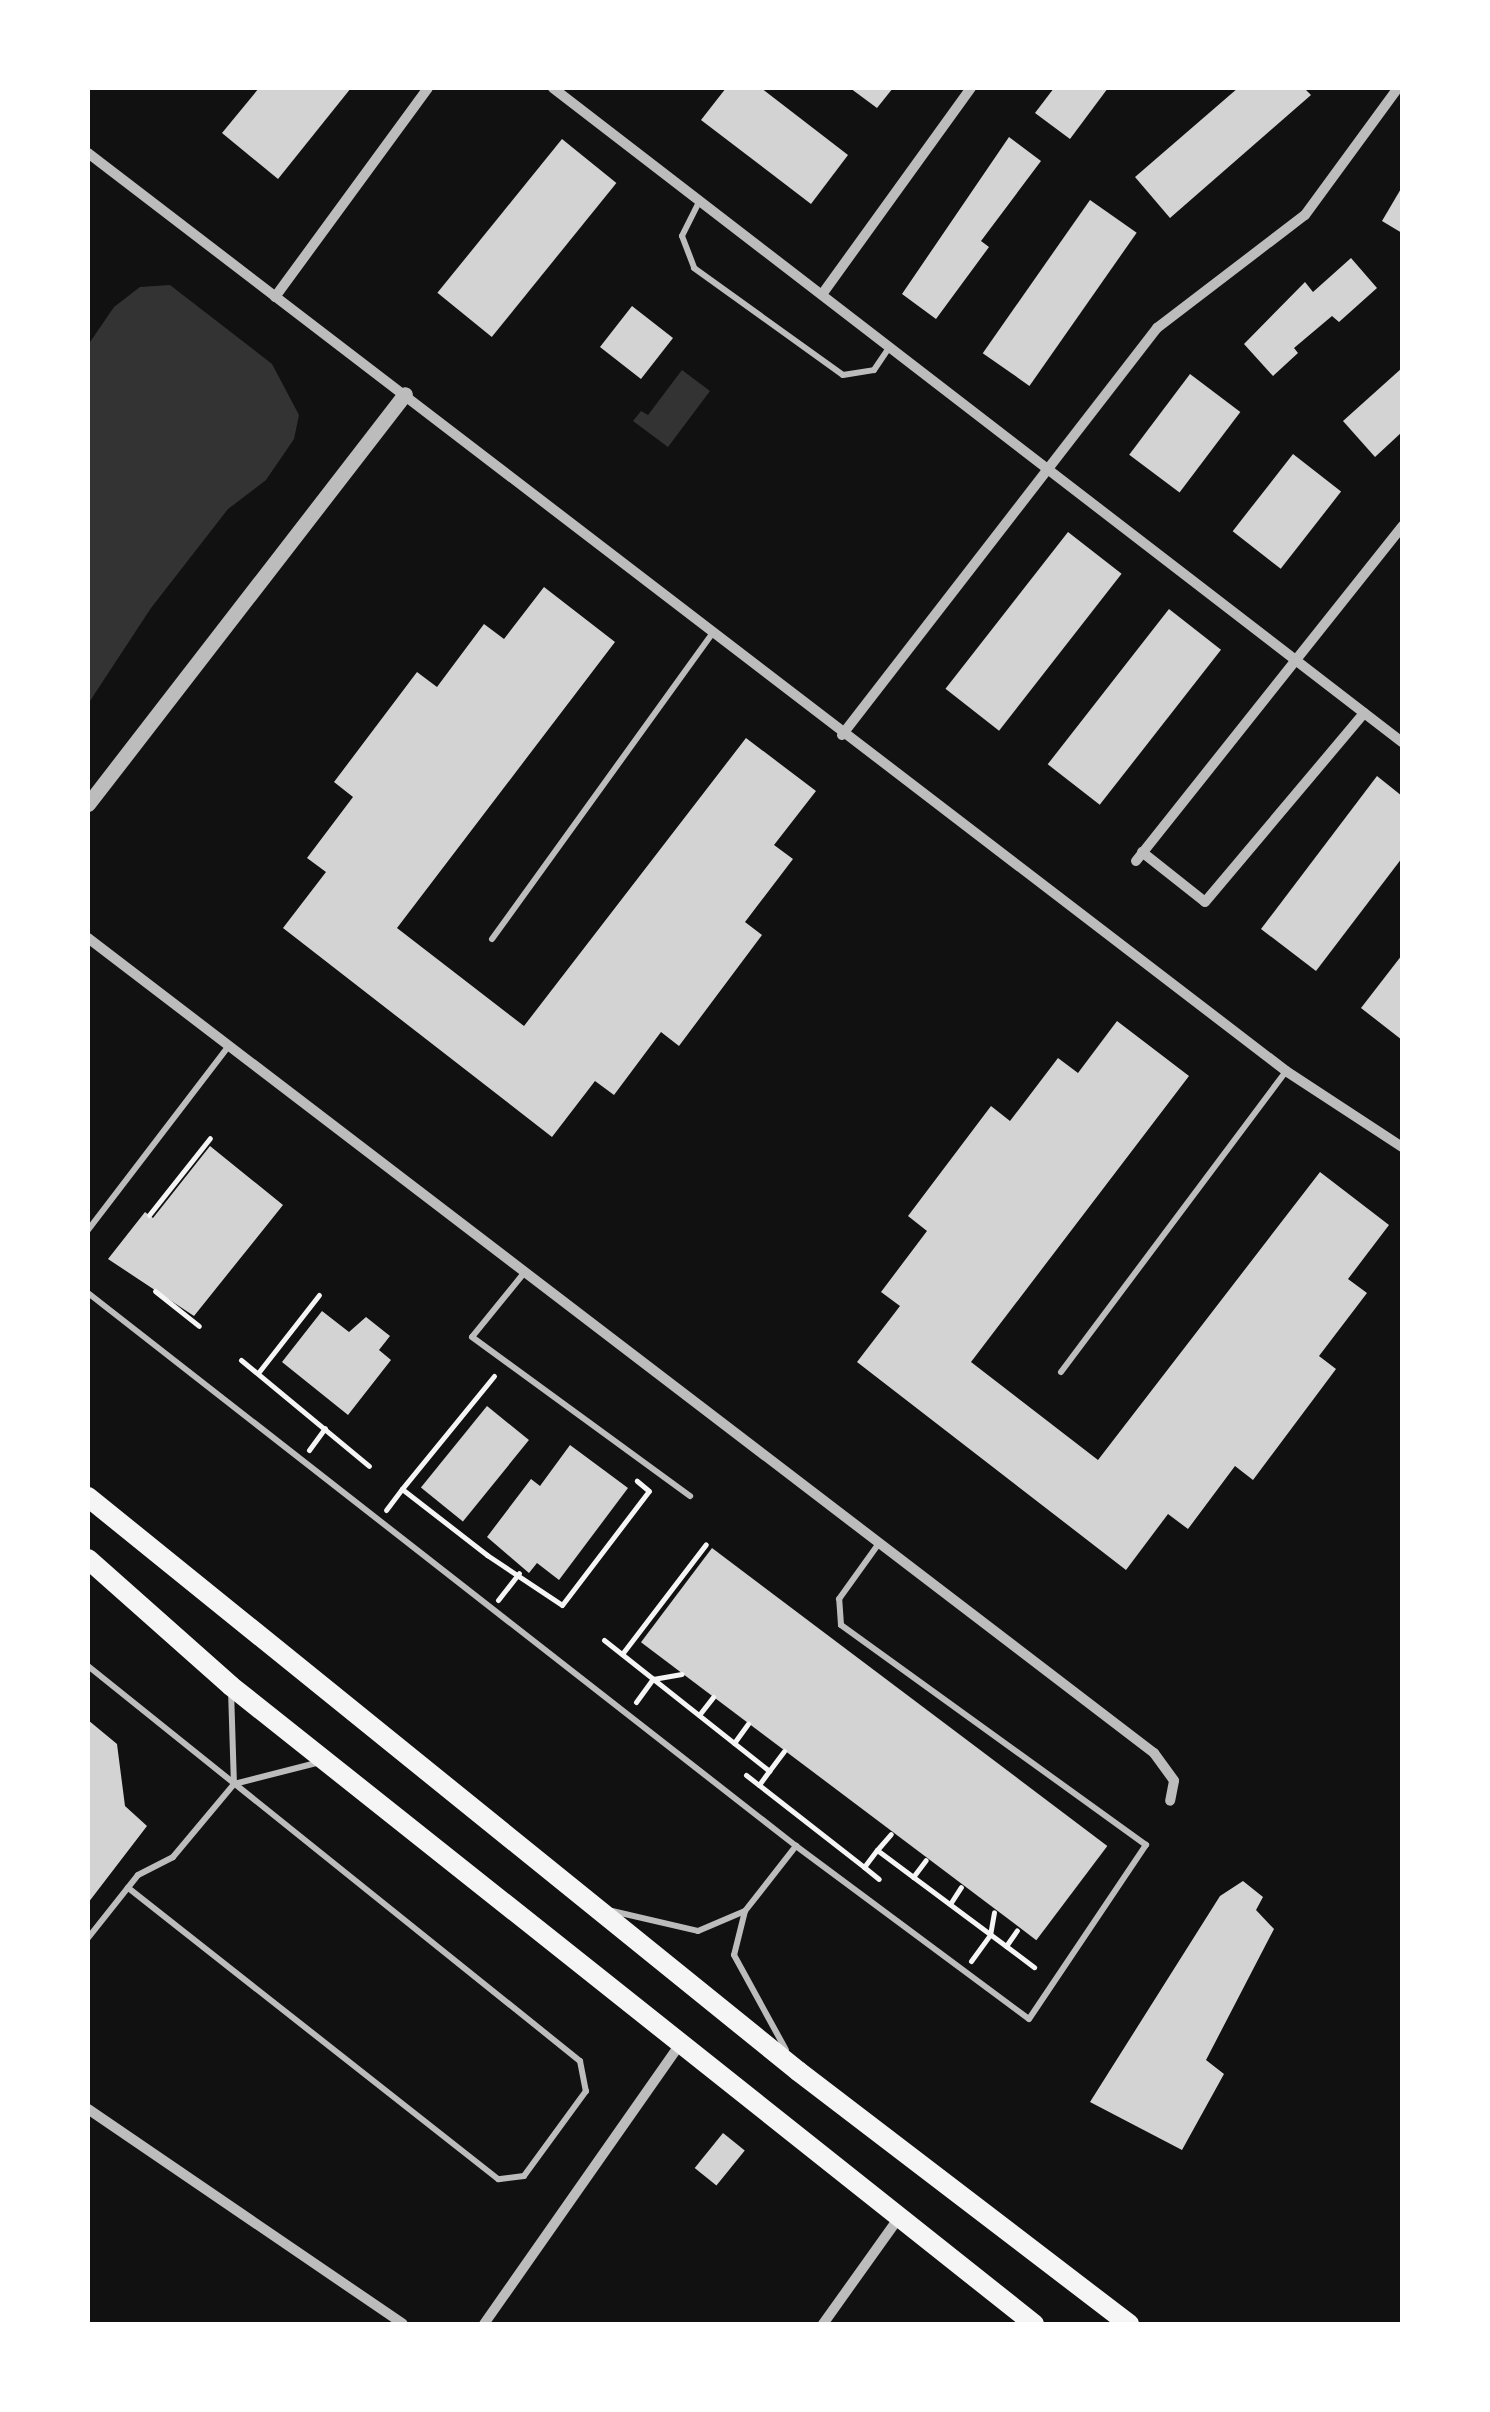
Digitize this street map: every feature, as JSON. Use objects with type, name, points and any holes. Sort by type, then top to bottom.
[{"type":"highway","points":[[88,1497],[798,2071],[1129,2324]]},
{"type":"highway","points":[[88,1560],[231,1686],[900,2216],[1027,2322]]},
{"type":"street","points":[[276,297],[428,88]]},
{"type":"street","points":[[553,88],[1050,465],[1292,660],[1402,742]]},
{"type":"street","points":[[823,292],[970,88]]},
{"type":"street","points":[[842,735],[1050,465],[1183,302],[1305,216],[1398,88]]},
{"type":"street","points":[[88,153],[842,735],[1286,1071],[1402,1147]]},
{"type":"street","points":[[88,804],[404,394]]},
{"type":"street","points":[[1364,713],[1205,902],[1139,857],[1402,526]]},
{"type":"street","points":[[88,938],[876,1546],[1154,1753],[1174,1781],[1170,1801]]},
{"type":"street","points":[[484,2324],[682,2042]]},
{"type":"street","points":[[88,2110],[403,2324]]},
{"type":"street","points":[[823,2324],[900,2216]]},
{"type":"lane","points":[[700,199],[682,236],[694,268],[842,375],[874,370],[892,344]]},
{"type":"lane","points":[[492,939],[712,634]]},
{"type":"lane","points":[[88,1230],[227,1048]]},
{"type":"lane","points":[[1061,1372],[1286,1071]]},
{"type":"lane","points":[[525,1272],[472,1337],[690,1496]]},
{"type":"lane","points":[[88,1292],[796,1846],[1029,2019],[1146,1845],[841,1625],[839,1599],[876,1546]]},
{"type":"lane","points":[[88,1666],[580,2061],[586,2091],[524,2176],[498,2178],[128,1888]]},
{"type":"lane","points":[[231,1686],[234,1784]]},
{"type":"lane","points":[[88,1938],[128,1888],[173,1857],[234,1784],[326,1761]]},
{"type":"lane","points":[[796,1846],[745,1911],[734,1955],[798,2071]]},
{"type":"lane","points":[[596,1908],[698,1931],[745,1911]]},
{"type":"path","points":[[149,1215],[210,1138]]},
{"type":"path","points":[[155,1291],[200,1326]]},
{"type":"path","points":[[258,1374],[319,1294]]},
{"type":"path","points":[[241,1360],[369,1466]]},
{"type":"path","points":[[378,1520],[494,1376]]},
{"type":"path","points":[[301,1460],[325,1428]]},
{"type":"path","points":[[402,1489],[562,1605],[649,1491],[638,1480]]},
{"type":"path","points":[[622,1654],[706,1544]]},
{"type":"path","points":[[492,1609],[520,1572]]},
{"type":"path","points":[[604,1640],[769,1770]]},
{"type":"path","points":[[627,1714],[653,1679],[682,1674]]},
{"type":"path","points":[[699,1715],[713,1697]]},
{"type":"path","points":[[734,1743],[748,1724]]},
{"type":"path","points":[[759,1785],[784,1752]]},
{"type":"path","points":[[746,1775],[879,1879]]},
{"type":"path","points":[[864,1867],[890,1834]]},
{"type":"path","points":[[877,1850],[1034,1968]]},
{"type":"path","points":[[913,1877],[926,1860]]},
{"type":"path","points":[[950,1904],[961,1887]]},
{"type":"path","points":[[964,1971],[990,1935],[994,1912]]},
{"type":"path","points":[[1006,1946],[1017,1930]]},
{"type":"shaded area","points":[[170,285],[272,364],[299,415],[294,439],[266,480],[228,509],[151,608],[88,704],[88,345],[114,307],[140,287]]},
{"type":"shaded area","points":[[682,370],[710,391],[668,447],[633,421],[641,411],[648,415]]},
{"type":"building","points":[[259,88],[351,88],[278,179],[222,133]]},
{"type":"building","points":[[726,88],[761,88],[848,155],[811,204],[701,120]]},
{"type":"building","points":[[850,88],[893,88],[877,108]]},
{"type":"building","points":[[1054,88],[1108,88],[1070,139],[1035,113]]},
{"type":"building","points":[[1238,88],[1304,88],[1311,95],[1170,218],[1135,177]]},
{"type":"building","points":[[1009,137],[1041,161],[981,241],[989,247],[936,319],[902,294]]},
{"type":"building","points":[[562,139],[616,183],[492,337],[437,293]]},
{"type":"building","points":[[1402,187],[1402,233],[1382,221]]},
{"type":"building","points":[[1090,200],[1137,233],[1029,386],[983,353]]},
{"type":"building","points":[[1351,258],[1377,288],[1339,322],[1332,316],[1294,348],[1298,353],[1273,376],[1244,344],[1305,282],[1313,292]]},
{"type":"building","points":[[632,306],[673,338],[641,379],[600,347]]},
{"type":"building","points":[[1402,368],[1402,432],[1375,457],[1343,421]]},
{"type":"building","points":[[1190,374],[1240,412],[1180,493],[1129,455]]},
{"type":"building","points":[[1293,454],[1341,492],[1281,569],[1233,531]]},
{"type":"building","points":[[1068,532],[1122,574],[999,731],[945,689]]},
{"type":"building","points":[[544,587],[615,642],[397,928],[524,1026],[746,738],[816,791],[774,845],[793,859],[745,922],[762,935],[679,1046],[661,1032],[614,1095],[595,1081],[552,1137],[283,928],[326,872],[307,858],[353,797],[334,782],[417,672],[437,687],[484,624],[504,639]]},
{"type":"building","points":[[1169,609],[1221,650],[1100,805],[1048,764]]},
{"type":"building","points":[[1377,776],[1402,796],[1402,858],[1316,971],[1261,929]]},
{"type":"building","points":[[1402,955],[1402,1040],[1361,1008]]},
{"type":"building","points":[[1117,1021],[1189,1076],[971,1362],[1098,1460],[1320,1172],[1389,1225],[1348,1279],[1367,1293],[1319,1356],[1336,1369],[1253,1480],[1235,1466],[1188,1529],[1168,1514],[1126,1570],[857,1362],[900,1306],[881,1292],[927,1231],[908,1216],[991,1106],[1010,1121],[1058,1058],[1078,1073]]},
{"type":"building","points":[[210,1146],[283,1205],[194,1316],[108,1259],[145,1212],[153,1218]]},
{"type":"building","points":[[322,1311],[349,1332],[366,1317],[390,1336],[379,1350],[391,1360],[348,1415],[282,1362]]},
{"type":"building","points":[[487,1406],[529,1440],[463,1522],[421,1488]]},
{"type":"building","points":[[570,1445],[628,1488],[559,1580],[537,1563],[529,1573],[487,1537],[531,1479],[540,1486]]},
{"type":"building","points":[[712,1548],[1107,1846],[1036,1940],[641,1642]]},
{"type":"building","points":[[88,1720],[117,1744],[125,1806],[147,1826],[88,1903]]},
{"type":"building","points":[[1243,1881],[1263,1897],[1256,1910],[1274,1929],[1206,2060],[1224,2074],[1182,2150],[1090,2102],[1220,1896]]},
{"type":"building","points":[[723,2133],[745,2151],[716,2186],[695,2168]]}]
